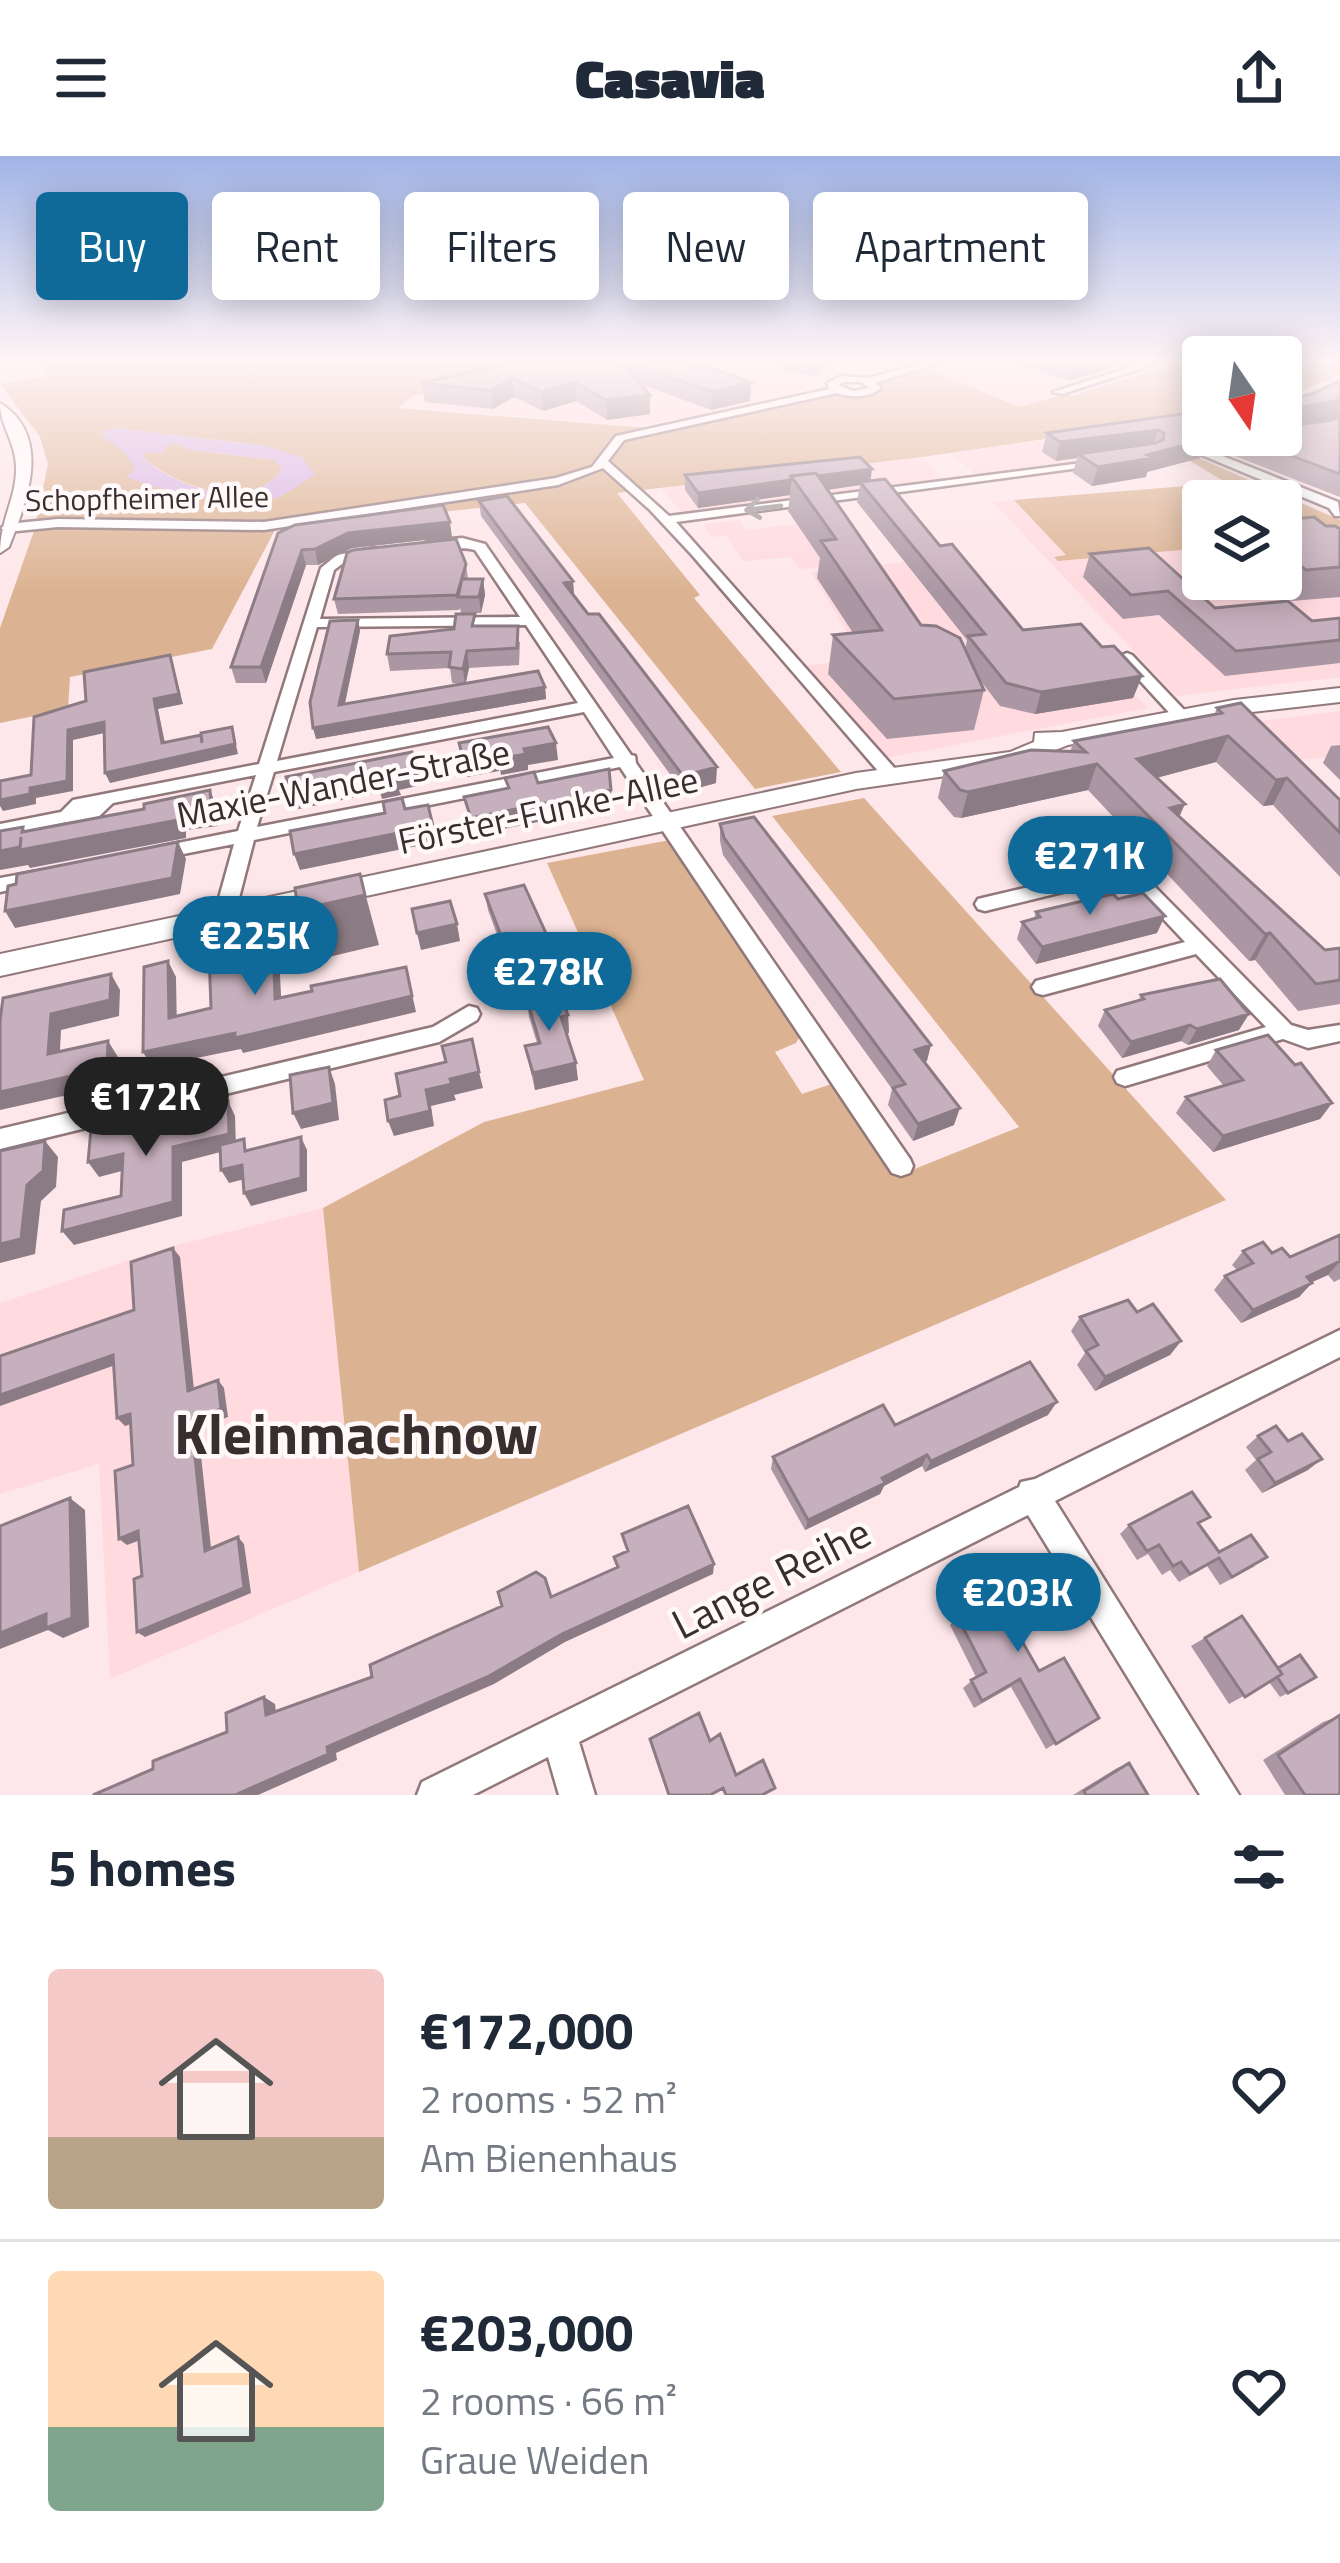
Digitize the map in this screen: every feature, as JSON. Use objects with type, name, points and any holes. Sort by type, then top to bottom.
[{"type":"street","points":[[3,537],[28,461],[22,439]]},
{"type":"street","name":"Schopfheimer Allee","points":[[3,537],[58,523],[292,524],[578,478],[596,470],[619,439]]},
{"type":"street","points":[[1213,456],[1334,506],[1339,513]]},
{"type":"street","points":[[665,520],[1122,459]]},
{"type":"street","points":[[601,461],[614,466],[665,520],[895,774]]},
{"type":"street","points":[[417,546],[462,542],[480,547],[901,1166]]},
{"type":"street","points":[[230,914],[229,898],[266,765],[331,564],[397,549]]},
{"type":"street","points":[[310,623],[526,621]]},
{"type":"street","points":[[1127,658],[1181,716]]},
{"type":"street","name":"Förster-Funke-Allee","points":[[0,965],[895,774],[1015,759],[1062,739],[1181,716],[1242,715],[1340,695]]},
{"type":"street","name":"Maxie-Wander-Straße","points":[[0,830],[67,816],[85,820],[109,797],[590,706]]},
{"type":"street","name":"Maxie-Wander-Straße","points":[[134,858],[628,760]]},
{"type":"street","points":[[1105,847],[1283,1031],[1308,1039],[1340,1033]]},
{"type":"street","points":[[985,904],[1128,870]]},
{"type":"street","points":[[0,885],[67,872]]},
{"type":"street","points":[[1043,987],[1199,946]]},
{"type":"street","points":[[0,1139],[439,1034],[470,1014]]},
{"type":"street","points":[[1125,1077],[1283,1031]]},
{"type":"street","name":"Lange Reihe","points":[[434,1795],[1032,1493],[1336,1350]]},
{"type":"street","points":[[1032,1493],[1221,1795]]},
{"type":"street","points":[[558,1732],[577,1795]]},
{"type":"shaded area","points":[[41,439],[120,439],[136,470],[127,476],[148,485],[282,495],[299,482],[266,446],[211,439],[1042,439],[617,493],[700,595],[694,598],[841,772],[755,789],[525,503],[275,530],[212,649],[70,677],[68,709],[0,723],[0,628],[34,531],[48,464]]},
{"type":"shaded area","points":[[107,439],[211,439],[266,446],[302,457],[315,475],[268,500],[227,501],[126,477],[135,469],[125,452]],"holes":[[[176,443],[190,450],[275,460],[282,468],[270,482],[233,493],[171,477],[141,454],[164,452]]]},
{"type":"shaded area","points":[[1050,439],[1123,439],[1138,451],[979,477],[950,453]]},
{"type":"shaded area","points":[[176,443],[190,450],[275,460],[282,468],[270,482],[253,490],[233,493],[190,485],[140,453]]},
{"type":"shaded area","points":[[1180,455],[1194,456],[1249,480],[1222,480]]},
{"type":"shaded area","points":[[922,457],[946,480],[684,515],[661,488]]},
{"type":"shaded area","points":[[1182,486],[1182,600],[1302,600],[1302,573],[1340,562],[1340,677],[1176,696],[993,502]]},
{"type":"shaded area","points":[[1182,486],[1182,550],[1058,561],[1054,557],[1066,555],[1014,500]]},
{"type":"shaded area","points":[[1302,503],[1340,520],[1340,562],[1302,534]]},
{"type":"shaded area","points":[[739,520],[747,530],[796,524],[822,561],[869,562],[799,569],[791,557],[743,561],[726,536],[711,537],[704,524]]},
{"type":"shaded area","points":[[942,558],[1013,646],[1083,639],[1148,708],[886,758],[805,666],[863,658],[811,572]]},
{"type":"shaded area","points":[[1340,711],[1340,755],[1300,760],[1261,721]]},
{"type":"shaded area","points":[[864,798],[1226,1200],[359,1572],[323,1208],[484,1122],[644,1080],[547,863],[670,840],[801,1034],[796,1043],[775,1052],[802,1094],[834,1083],[897,1176],[1019,1127],[772,816]]},
{"type":"shaded area","points":[[323,1208],[359,1572],[110,1679],[99,1464],[0,1494],[0,1303],[166,1248]]},
{"type":"building","points":[[1182,439],[1182,446],[1147,455],[1152,458],[1098,467],[1078,454]]},
{"type":"building","points":[[1302,439],[1340,439],[1340,474],[1292,456],[1302,456]]},
{"type":"building","points":[[860,457],[872,469],[791,476],[791,480],[698,493],[685,475]]},
{"type":"building","points":[[816,473],[921,625],[936,626],[960,638],[984,690],[894,699],[833,635],[882,630],[821,541],[836,539],[791,476]]},
{"type":"building","points":[[885,479],[940,546],[952,544],[1023,630],[1081,624],[1102,647],[1114,646],[1142,676],[1041,692],[1006,683],[968,636],[985,634],[860,482]]},
{"type":"building","points":[[507,496],[573,581],[564,583],[588,614],[599,614],[717,767],[683,776],[479,501]]},
{"type":"building","points":[[443,505],[450,522],[348,533],[302,550],[261,667],[231,667],[278,533],[295,525]]},
{"type":"building","points":[[1314,517],[1340,529],[1340,567],[1302,567],[1302,518]]},
{"type":"building","points":[[456,539],[466,564],[457,595],[334,599],[347,553],[353,550]]},
{"type":"building","points":[[1149,548],[1182,578],[1182,600],[1206,600],[1215,608],[1288,601],[1312,621],[1340,618],[1340,640],[1236,651],[1168,591],[1131,595],[1090,554]]},
{"type":"building","points":[[462,579],[483,579],[479,597],[458,597]]},
{"type":"building","points":[[456,614],[475,614],[472,626],[518,626],[517,648],[467,651],[463,669],[449,667],[451,652],[387,654],[390,636],[454,629]]},
{"type":"building","points":[[358,620],[339,705],[538,671],[545,687],[313,728],[310,702],[330,621]]},
{"type":"building","points":[[170,655],[179,694],[154,699],[162,743],[201,735],[202,743],[201,733],[232,727],[235,744],[105,773],[104,722],[68,730],[67,781],[0,800],[0,781],[31,775],[34,717],[86,701],[84,672]]},
{"type":"building","points":[[1241,703],[1340,800],[1340,833],[1287,778],[1276,780],[1228,736],[1137,759],[1185,804],[1170,808],[1325,950],[1340,948],[1340,980],[1316,984],[1097,764],[968,792],[960,790],[944,771],[1031,750],[1086,752],[1074,741],[1222,713],[1217,708]]},
{"type":"building","points":[[548,727],[556,743],[524,749],[526,754],[464,761],[459,743]]},
{"type":"building","points":[[412,752],[418,770],[396,774],[397,779],[378,783],[377,776],[288,794],[286,777]]},
{"type":"building","points":[[609,769],[611,790],[471,818],[464,797],[509,788],[505,778],[534,772],[538,783]]},
{"type":"building","points":[[210,790],[211,808],[178,812],[178,820],[20,850],[21,837],[20,847],[0,851],[0,831],[23,827],[22,832],[144,809],[144,804]]},
{"type":"building","points":[[402,798],[405,809],[428,805],[433,826],[294,854],[290,831],[385,813],[383,802]]},
{"type":"building","points":[[754,817],[931,1045],[915,1050],[960,1108],[918,1124],[893,1088],[905,1084],[724,838],[720,824]]},
{"type":"building","points":[[178,842],[172,878],[5,911],[8,886],[16,884],[17,874]]},
{"type":"building","points":[[360,874],[365,895],[298,910],[295,888]]},
{"type":"building","points":[[524,885],[555,953],[512,964],[485,894]]},
{"type":"building","points":[[1143,893],[1165,916],[1042,947],[1022,922],[1040,917],[1036,912],[1113,894],[1118,899]]},
{"type":"building","points":[[450,901],[457,924],[417,933],[412,909]]},
{"type":"building","points":[[273,939],[275,999],[312,991],[311,986],[406,967],[412,996],[235,1038],[235,1033],[143,1052],[144,967],[168,961],[169,1018],[211,1008],[209,953]]},
{"type":"building","points":[[111,974],[110,1000],[51,1014],[48,1054],[108,1041],[107,1068],[0,1092],[3,998]]},
{"type":"building","points":[[1220,979],[1249,1014],[1131,1042],[1105,1010],[1144,999],[1141,995]]},
{"type":"building","points":[[559,992],[568,1015],[561,1017],[576,1063],[533,1073],[525,1046],[540,1043],[527,1000]]},
{"type":"building","points":[[1268,1035],[1295,1065],[1301,1063],[1332,1103],[1223,1136],[1186,1097],[1243,1080],[1216,1050]]},
{"type":"building","points":[[472,1039],[479,1072],[426,1090],[430,1111],[388,1121],[385,1100],[400,1096],[396,1074],[446,1062],[442,1046]]},
{"type":"building","points":[[329,1067],[333,1103],[293,1113],[290,1075]]},
{"type":"building","points":[[228,1101],[229,1134],[173,1147],[173,1202],[62,1231],[64,1210],[121,1196],[123,1154],[88,1162],[91,1129]]},
{"type":"building","points":[[301,1137],[301,1178],[244,1193],[242,1165],[221,1170],[220,1145],[244,1139],[245,1151]]},
{"type":"building","points":[[45,1141],[43,1171],[27,1185],[21,1239],[0,1244],[0,1151]]},
{"type":"building","points":[[1340,1235],[1340,1261],[1307,1277],[1312,1283],[1253,1310],[1225,1276],[1253,1263],[1243,1251],[1263,1242],[1272,1253],[1282,1248],[1290,1257]]},
{"type":"building","points":[[173,1248],[188,1391],[218,1380],[221,1409],[191,1420],[205,1551],[238,1537],[244,1588],[137,1632],[134,1579],[142,1576],[138,1531],[119,1539],[115,1471],[133,1465],[130,1414],[117,1418],[113,1355],[0,1395],[0,1356],[134,1310],[131,1262]]},
{"type":"building","points":[[1128,1300],[1137,1312],[1153,1304],[1181,1341],[1105,1377],[1086,1351],[1098,1345],[1080,1317]]},
{"type":"building","points":[[1030,1362],[1057,1402],[931,1461],[927,1455],[882,1478],[885,1483],[808,1520],[773,1457],[883,1405],[895,1425]]},
{"type":"building","points":[[1276,1426],[1288,1441],[1302,1434],[1322,1459],[1275,1483],[1258,1459],[1271,1452],[1258,1436]]},
{"type":"building","points":[[1192,1492],[1210,1517],[1198,1523],[1219,1552],[1251,1535],[1267,1557],[1232,1577],[1219,1558],[1190,1574],[1181,1562],[1173,1566],[1159,1545],[1147,1551],[1129,1525]]},
{"type":"building","points":[[70,1498],[72,1618],[46,1628],[46,1614],[0,1633],[0,1526]]},
{"type":"building","points":[[688,1506],[714,1564],[562,1634],[489,1676],[327,1747],[328,1754],[235,1795],[93,1795],[153,1769],[153,1761],[227,1732],[226,1713],[264,1697],[266,1715],[372,1677],[370,1665],[502,1606],[498,1592],[536,1572],[545,1578],[551,1597],[618,1567],[614,1557],[628,1551],[622,1534]]},
{"type":"building","points":[[998,1562],[1027,1614],[1011,1622],[1039,1671],[1064,1658],[1099,1718],[1056,1744],[1020,1679],[982,1701],[971,1680],[986,1672],[957,1616],[968,1610],[954,1583]]},
{"type":"building","points":[[1242,1616],[1282,1674],[1245,1697],[1205,1638]]},
{"type":"building","points":[[1300,1655],[1316,1677],[1288,1693],[1277,1677],[1282,1674],[1278,1668]]},
{"type":"building","points":[[699,1713],[710,1741],[720,1734],[736,1775],[763,1760],[775,1788],[762,1795],[726,1795],[723,1788],[710,1795],[669,1795],[650,1739]]},
{"type":"building","points":[[1340,1715],[1340,1795],[1305,1795],[1278,1755]]},
{"type":"building","points":[[1129,1763],[1148,1795],[1086,1795],[1084,1791]]},
{"type":"district","name":"Kleinmachnow","points":[[356,1434]]}]
